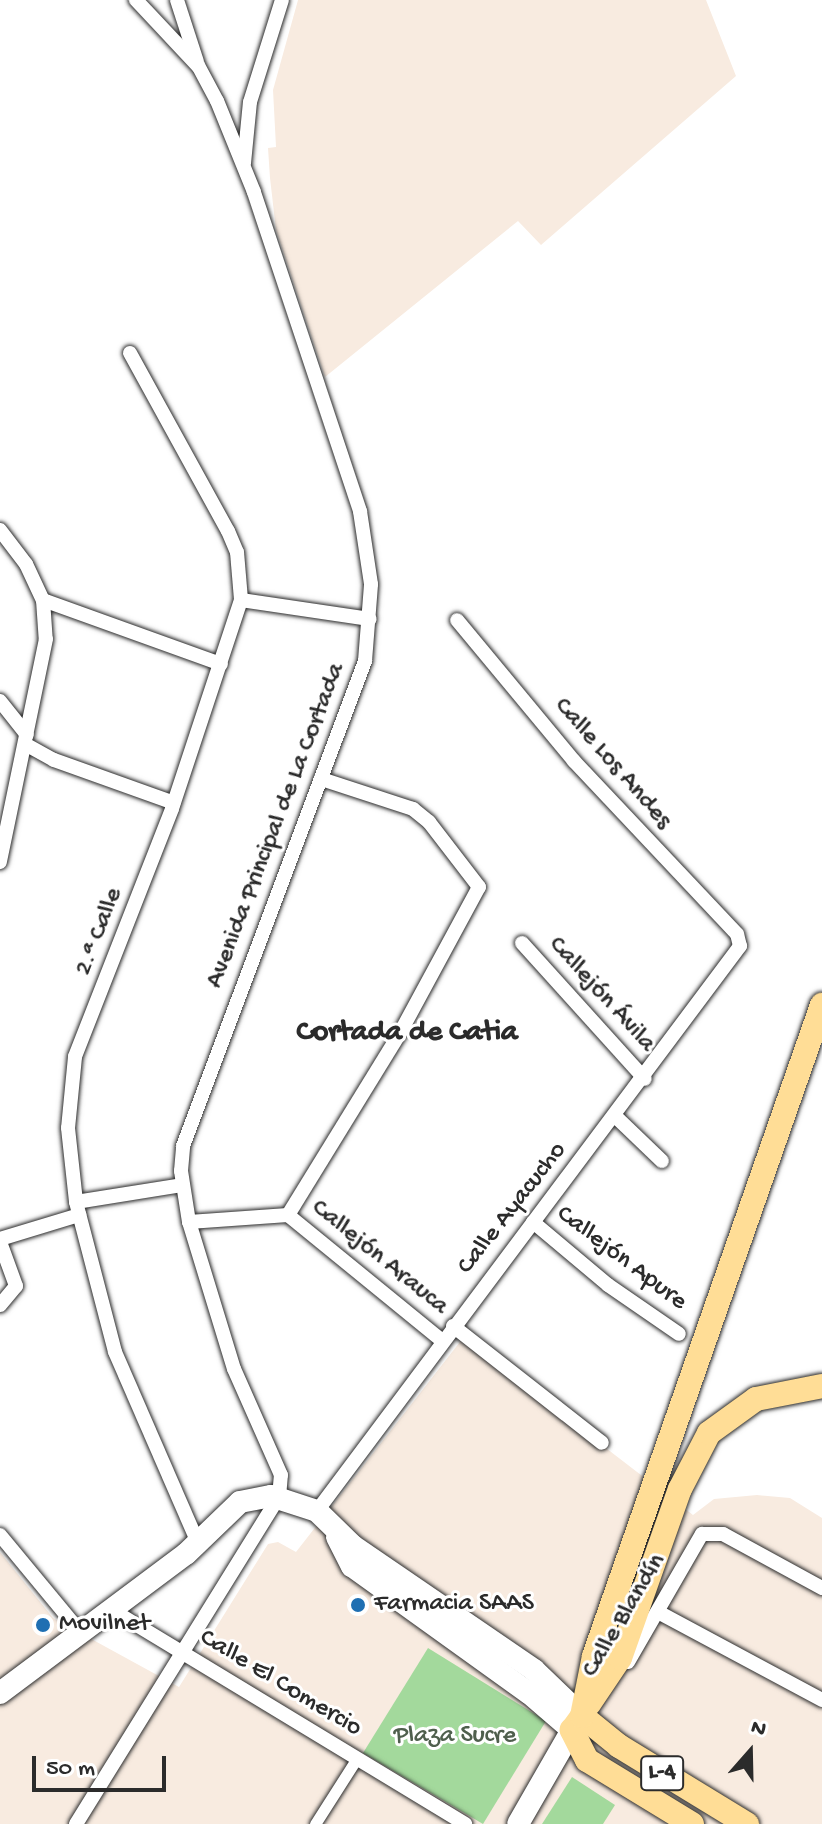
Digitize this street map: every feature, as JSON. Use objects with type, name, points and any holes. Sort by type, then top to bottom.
[{"type":"main road","points":[[577,1723],[594,1656],[822,1005]]},
{"type":"main road","points":[[518,1824],[577,1723],[620,1658],[680,1489],[709,1433],[756,1399],[796,1387],[822,1386]]},
{"type":"main road","points":[[0,1693],[198,1543],[240,1502],[279,1497],[317,1511]]},
{"type":"main road","name":"L-4","points":[[317,1511],[335,1533],[534,1670],[577,1723],[747,1824]]},
{"type":"main road","name":"L-4","points":[[577,1723],[587,1760],[692,1824]]},
{"type":"street","points":[[136,0],[198,66]]},
{"type":"street","points":[[177,0],[198,66]]},
{"type":"street","points":[[244,167],[250,102],[282,0]]},
{"type":"street","name":"Avenida Principal de La Cortada","points":[[198,66],[244,167],[360,511],[370,552],[370,619],[365,661],[183,1146],[182,1185],[189,1222],[234,1369],[281,1475],[279,1497]]},
{"type":"street","name":"2.ª Calle","points":[[130,353],[232,542],[241,600],[174,803],[70,1078],[68,1128],[77,1208],[115,1352],[198,1543]]},
{"type":"street","points":[[0,530],[26,564],[43,600],[46,654],[0,862]]},
{"type":"street","points":[[43,600],[221,664]]},
{"type":"street","points":[[241,600],[370,619]]},
{"type":"street","name":"Calle Los Andes","points":[[457,620],[584,772],[737,934]]},
{"type":"street","points":[[0,701],[26,739],[174,803]]},
{"type":"street","points":[[288,1215],[400,1033],[479,887],[429,822],[413,809],[321,779]]},
{"type":"street","name":"Calle Ayacucho","points":[[317,1511],[441,1340],[737,957],[737,934]]},
{"type":"street","name":"Callejón Ávila","points":[[522,943],[645,1079]]},
{"type":"street","points":[[615,1116],[662,1161]]},
{"type":"street","points":[[0,1305],[13,1295],[15,1276],[0,1240],[77,1208],[182,1185]]},
{"type":"street","name":"Callejón Arauca","points":[[189,1222],[288,1215],[441,1340]]},
{"type":"street","name":"Callejón Apure","points":[[533,1222],[608,1285],[679,1334]]},
{"type":"street","name":"Callejón Arauca","points":[[453,1326],[602,1443]]},
{"type":"street","points":[[76,1824],[279,1497]]},
{"type":"street","name":"Calle Blandín","points":[[577,1723],[609,1694],[702,1534],[723,1534],[822,1588]]},
{"type":"street","points":[[0,1535],[81,1633]]},
{"type":"street","name":"Calle El Comercio","points":[[112,1610],[465,1824]]},
{"type":"street","points":[[658,1612],[822,1700]]},
{"type":"street","points":[[315,1824],[357,1758]]},
{"type":"shaded area","points":[[298,0],[706,0],[736,76],[541,245],[518,221],[325,377],[276,230],[270,178],[268,148],[276,147],[273,90]]},
{"type":"shaded area","points":[[463,1338],[693,1515],[714,1499],[757,1495],[790,1498],[822,1518],[822,1824],[0,1824],[0,1552],[53,1618],[179,1687],[268,1544],[278,1542],[296,1552]]},
{"type":"green space","name":"Plaza Sucre","points":[[428,1648],[546,1721],[483,1824],[363,1753]]},
{"type":"green space","points":[[572,1777],[615,1805],[603,1824],[542,1824]]},
{"type":"place","name":"Farmacia SAAS","points":[[358,1605]]},
{"type":"place","name":"Movilnet","points":[[43,1625]]},
{"type":"district","name":"Cortada de Catia","points":[[407,1034]]}]
